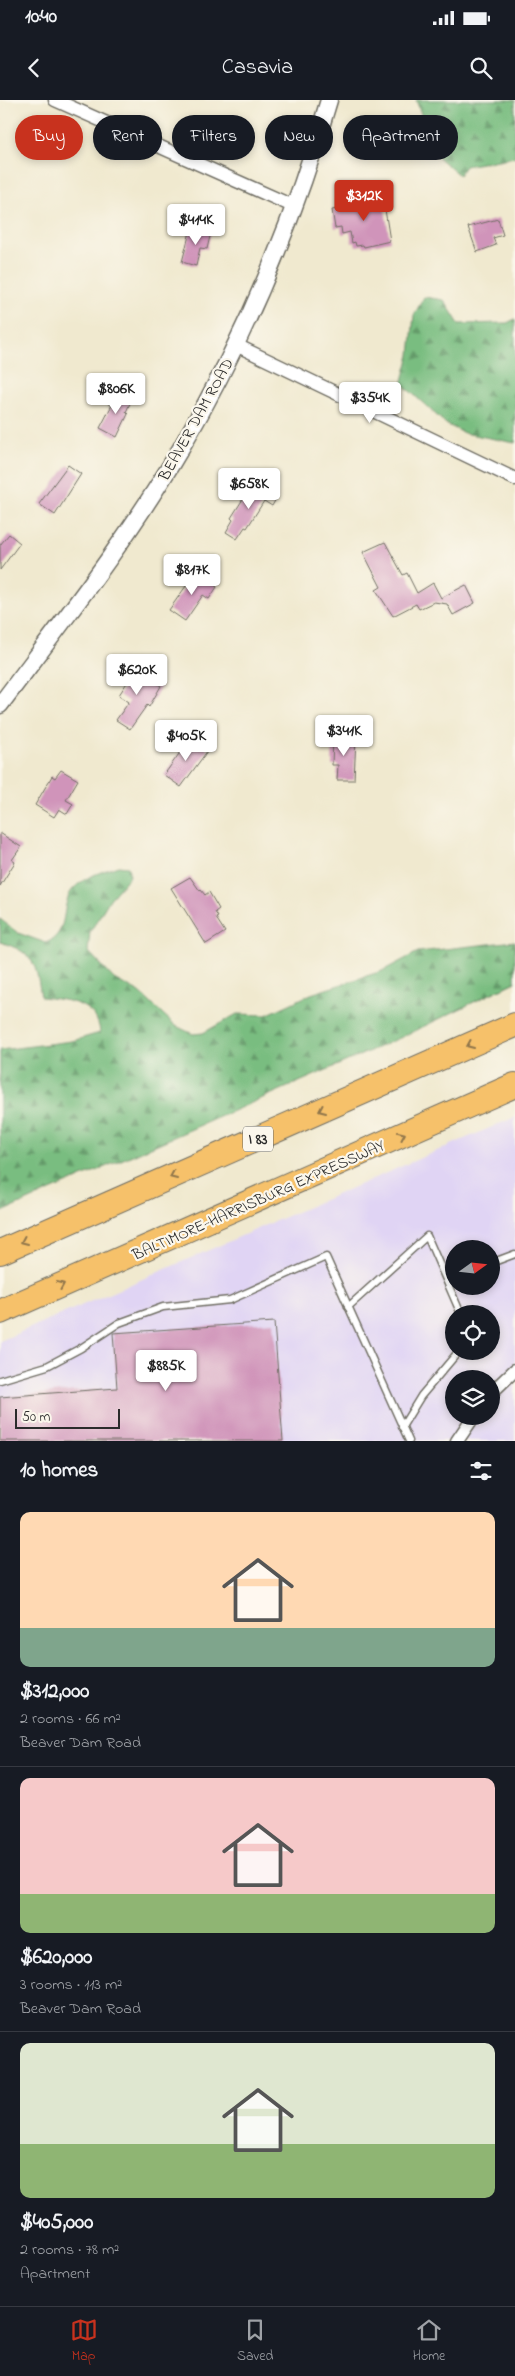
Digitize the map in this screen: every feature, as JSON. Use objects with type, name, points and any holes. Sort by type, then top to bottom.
[{"type":"highway","name":"I 83","points":[[0,1252],[515,1025]]},
{"type":"highway","name":"BALTIMORE-HARRISBURG EXPRESSWAY","points":[[0,1312],[515,1086]]},
{"type":"street","points":[[55,100],[295,207]]},
{"type":"street","name":"BEAVER DAM ROAD","points":[[0,705],[100,572],[180,448],[236,345],[265,281],[295,207],[329,100]]},
{"type":"street","points":[[236,345],[515,479]]},
{"type":"street","points":[[500,1385],[515,1370]]},
{"type":"street","points":[[457,1441],[468,1425]]},
{"type":"lane","points":[[348,1307],[427,1236],[457,1305]]},
{"type":"lane","points":[[500,1260],[515,1254]]},
{"type":"lane","points":[[0,1380],[47,1366],[81,1348],[118,1323],[163,1307],[230,1300],[326,1257],[410,1441]]},
{"type":"lane","points":[[402,1427],[420,1396],[451,1360]]},
{"type":"shaded area","points":[[515,1117],[515,1441],[0,1441],[0,1341]]},
{"type":"green space","points":[[416,100],[515,100],[515,157],[465,166],[459,175],[441,160],[458,160],[458,115],[421,115]]},
{"type":"green space","points":[[424,297],[444,300],[459,324],[507,323],[515,319],[515,443],[464,433],[446,424],[402,384],[410,355],[414,315]]},
{"type":"green space","points":[[118,866],[128,867],[130,876],[110,899],[90,932],[88,951],[114,979],[140,993],[176,1026],[193,1034],[203,1033],[237,1014],[266,1015],[311,994],[382,971],[418,952],[515,941],[515,982],[402,1037],[0,1213],[0,1050],[72,1041],[100,1033],[98,1023],[87,1009],[70,1002],[41,997],[32,961],[12,946],[0,942],[0,919],[18,933],[46,943],[59,932],[66,903],[73,889],[88,878]]},
{"type":"building","points":[[383,197],[390,241],[364,247],[363,245],[356,246],[355,242],[352,243],[350,232],[342,234],[341,227],[335,228],[332,210],[357,205],[357,202]]},
{"type":"building","points":[[498,219],[503,235],[493,238],[496,245],[477,252],[468,227]]},
{"type":"building","points":[[191,228],[211,232],[207,249],[200,248],[196,266],[182,262]]},
{"type":"building","points":[[113,392],[131,401],[126,412],[128,414],[117,437],[100,428],[112,405],[108,403]]},
{"type":"building","points":[[68,465],[81,474],[55,515],[39,504]]},
{"type":"building","points":[[257,484],[277,497],[272,506],[264,501],[247,528],[245,527],[237,539],[226,532],[233,520],[231,518],[248,491],[251,492]]},
{"type":"building","points":[[9,534],[20,543],[0,570],[0,545]]},
{"type":"building","points":[[385,542],[403,575],[407,573],[417,593],[433,583],[441,598],[466,585],[475,603],[453,615],[447,604],[434,602],[419,609],[416,604],[393,616],[376,590],[381,587],[363,552]]},
{"type":"building","points":[[196,572],[217,587],[209,599],[203,595],[185,621],[169,610]]},
{"type":"building","points":[[131,665],[161,686],[149,707],[147,705],[130,729],[116,720],[129,702],[119,695],[128,681],[123,677]]},
{"type":"building","points":[[191,737],[208,750],[181,787],[164,775]]},
{"type":"building","points":[[333,737],[356,738],[354,780],[337,780],[338,765],[332,765]]},
{"type":"building","points":[[61,770],[78,780],[66,800],[73,804],[67,814],[59,809],[54,817],[35,805],[52,776],[55,778]]},
{"type":"building","points":[[0,833],[21,847],[12,860],[15,862],[0,886]]},
{"type":"building","points":[[190,877],[205,895],[209,892],[219,909],[215,912],[218,917],[216,918],[225,932],[206,944],[171,888]]},
{"type":"building","points":[[274,1322],[283,1441],[0,1441],[0,1397],[117,1388],[113,1333]]}]
